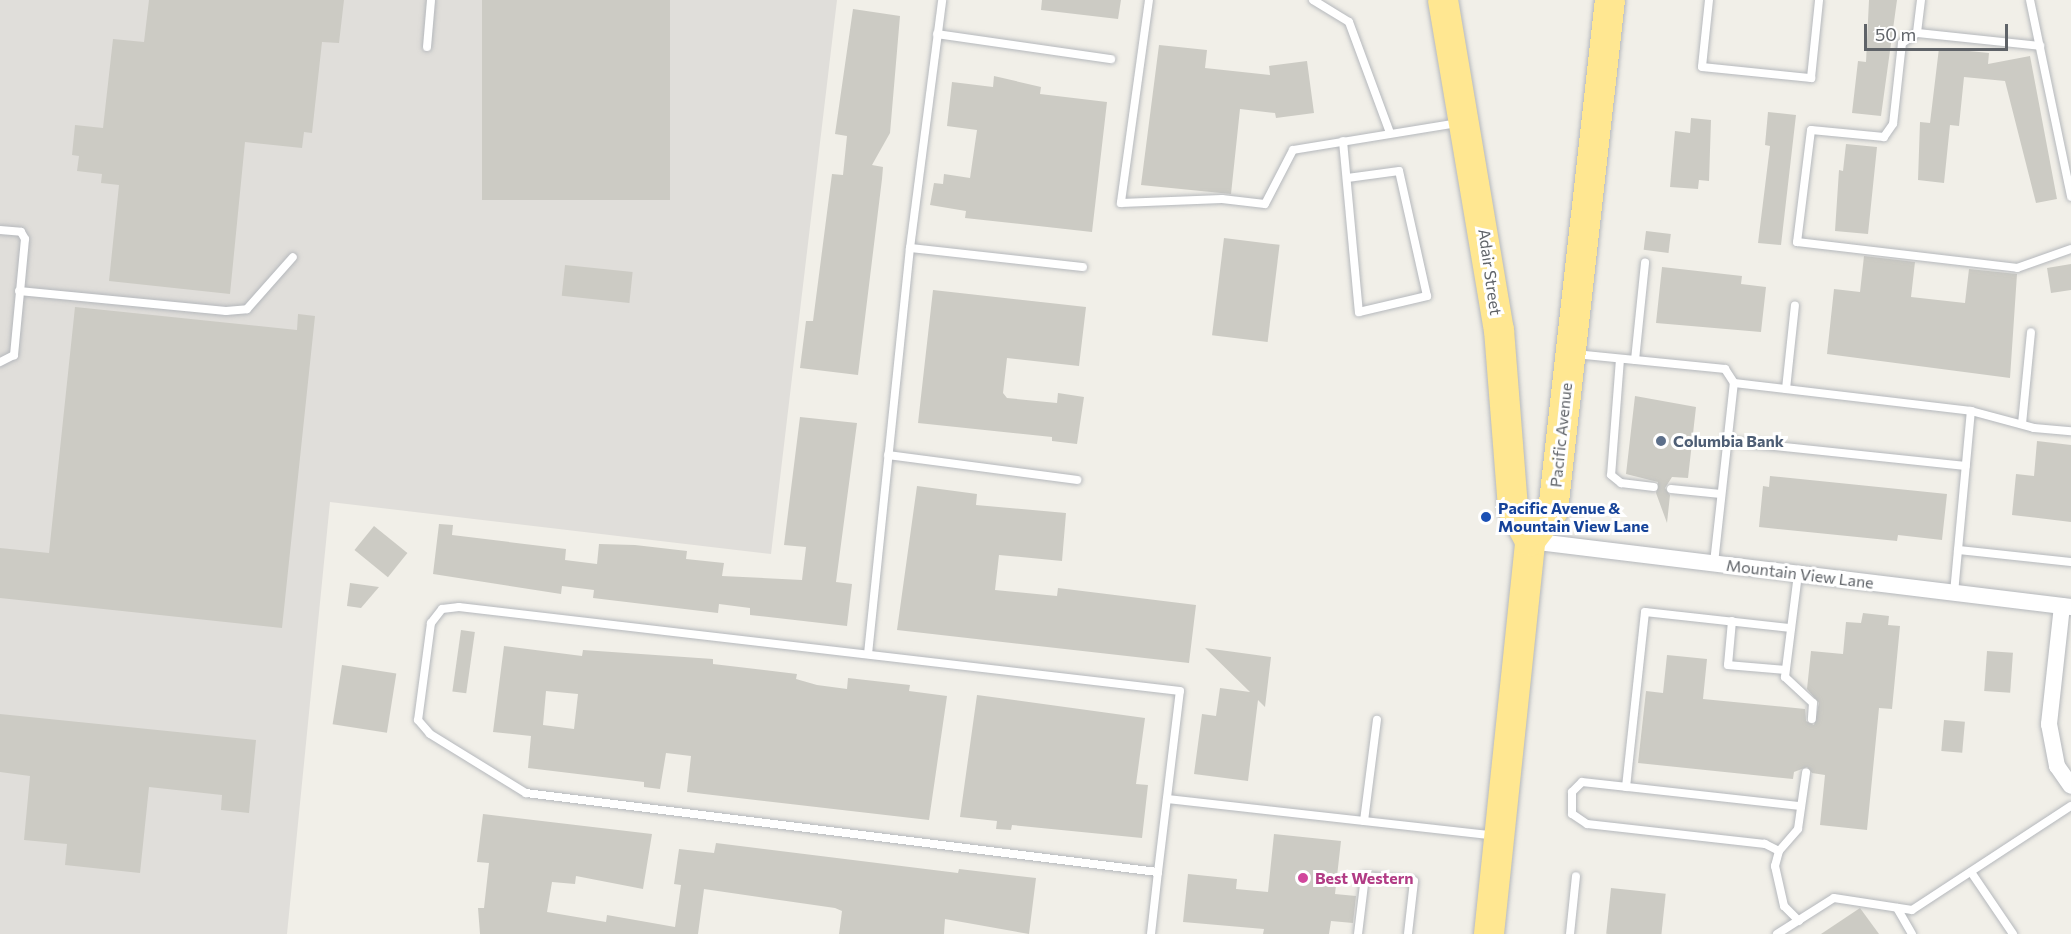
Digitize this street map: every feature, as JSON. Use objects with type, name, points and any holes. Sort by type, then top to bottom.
[{"type":"highway","name":"Adair Street","points":[[1443,0],[1499,330],[1513,509],[1530,541]]},
{"type":"highway","name":"Pacific Avenue","points":[[1530,541],[1553,511],[1610,0]]},
{"type":"highway","points":[[1489,934],[1530,541]]},
{"type":"street","name":"Mountain View Lane","points":[[1530,541],[2067,606]]},
{"type":"street","points":[[2067,606],[2049,724],[2057,766],[2071,786]]},
{"type":"lane","points":[[427,47],[431,0]]},
{"type":"lane","points":[[868,654],[910,248],[942,0]]},
{"type":"lane","points":[[1149,0],[1121,203],[1222,199],[1264,204],[1293,150],[1464,122]]},
{"type":"lane","points":[[1313,0],[1349,22],[1390,133]]},
{"type":"lane","points":[[1709,0],[1702,67],[1811,78],[1819,0]]},
{"type":"lane","points":[[1917,33],[1921,0]]},
{"type":"lane","points":[[2030,0],[2071,197]]},
{"type":"lane","points":[[2040,46],[1917,33],[1902,43],[1893,124],[1884,137],[1811,130],[1797,242],[2017,268],[2071,249]]},
{"type":"lane","points":[[937,34],[1111,59]]},
{"type":"lane","points":[[1343,141],[1359,312],[1427,296],[1399,171],[1347,178]]},
{"type":"lane","points":[[0,230],[24,235],[14,355],[0,362]]},
{"type":"lane","points":[[910,248],[1083,267]]},
{"type":"lane","points":[[20,291],[226,311],[247,309],[293,257]]},
{"type":"lane","points":[[1635,360],[1644,263]]},
{"type":"lane","points":[[1786,389],[1795,305]]},
{"type":"lane","points":[[2022,424],[2031,332]]},
{"type":"lane","points":[[1570,354],[1725,369],[1734,383],[1714,563]]},
{"type":"lane","points":[[1620,358],[1611,475],[1621,483],[1654,487]]},
{"type":"lane","points":[[1734,383],[1971,411],[2022,424],[2071,431]]},
{"type":"lane","points":[[1954,593],[1971,411]]},
{"type":"lane","points":[[1727,441],[1966,466]]},
{"type":"lane","points":[[888,455],[1077,480]]},
{"type":"lane","points":[[1671,489],[1721,494]]},
{"type":"lane","points":[[1958,550],[2071,562]]},
{"type":"lane","points":[[1798,574],[1785,677],[1813,703],[1812,719]]},
{"type":"lane","points":[[1151,934],[1180,691],[459,607],[442,609],[430,622],[418,720],[430,734],[526,794],[554,800],[1158,872]]},
{"type":"lane","points":[[1626,787],[1645,612],[1791,628]]},
{"type":"lane","points":[[1732,621],[1728,665],[1785,670]]},
{"type":"lane","points":[[1364,821],[1377,720]]},
{"type":"lane","points":[[1798,921],[1778,891],[1779,851],[1798,829],[1806,773]]},
{"type":"lane","points":[[1779,851],[1765,844],[1587,824],[1572,814],[1570,800],[1575,784],[1626,787],[1801,806]]},
{"type":"lane","points":[[1167,799],[1499,837]]},
{"type":"lane","points":[[1777,934],[1834,898],[1912,910],[2071,806]]},
{"type":"lane","points":[[1971,872],[2013,934]]},
{"type":"lane","points":[[1358,934],[1365,876],[1414,881],[1408,934]]},
{"type":"lane","points":[[1570,934],[1576,876]]},
{"type":"lane","points":[[1897,908],[1912,934]]},
{"type":"shaded area","points":[[0,0],[837,0],[771,554],[330,502],[287,934],[0,934]]},
{"type":"building","points":[[149,0],[344,0],[339,43],[322,42],[312,133],[304,132],[302,148],[245,142],[230,294],[109,281],[119,185],[101,183],[102,174],[77,171],[79,156],[72,155],[75,125],[103,128],[113,39],[144,42]]},
{"type":"building","points":[[482,0],[670,0],[670,200],[482,200]]},
{"type":"building","points":[[1042,0],[1121,0],[1118,19],[1041,10]]},
{"type":"building","points":[[1869,0],[1897,0],[1881,116],[1852,113],[1858,61],[1866,62]]},
{"type":"building","points":[[853,9],[900,16],[890,133],[872,165],[883,167],[858,375],[800,368],[806,321],[813,321],[832,174],[843,175],[847,136],[835,134]]},
{"type":"building","points":[[1159,45],[1207,50],[1205,68],[1270,75],[1269,66],[1307,61],[1314,113],[1276,118],[1275,113],[1240,109],[1231,194],[1141,185]]},
{"type":"building","points":[[1939,48],[1989,53],[1988,64],[2030,56],[2057,199],[2036,203],[2005,81],[1964,77],[1959,126],[1950,125],[1944,183],[1918,180],[1920,122],[1930,123]]},
{"type":"building","points":[[994,76],[1041,87],[1040,94],[1107,102],[1092,232],[965,218],[966,211],[930,205],[934,183],[943,184],[944,174],[970,178],[977,130],[947,126],[952,82],[993,87]]},
{"type":"building","points":[[1768,112],[1796,115],[1781,245],[1758,243],[1770,146],[1765,145]]},
{"type":"building","points":[[1691,118],[1711,120],[1709,181],[1699,180],[1698,189],[1670,187],[1675,131],[1690,133]]},
{"type":"building","points":[[1846,144],[1877,147],[1868,234],[1835,231],[1839,170],[1843,171]]},
{"type":"building","points":[[1646,231],[1671,234],[1668,253],[1644,250]]},
{"type":"building","points":[[1224,238],[1280,245],[1268,342],[1212,335]]},
{"type":"building","points":[[1864,256],[1915,262],[1911,297],[1965,303],[1969,269],[2017,274],[2010,378],[1827,354],[1834,289],[1860,292]]},
{"type":"building","points":[[2071,264],[2071,290],[2051,293],[2047,268]]},
{"type":"building","points":[[565,265],[633,272],[629,303],[562,296]]},
{"type":"building","points":[[1662,267],[1742,276],[1741,284],[1766,287],[1761,332],[1656,323]]},
{"type":"building","points":[[933,290],[1086,307],[1079,366],[1007,358],[1003,393],[1007,398],[1057,403],[1058,393],[1084,397],[1077,444],[1052,441],[1052,437],[918,423]]},
{"type":"building","points":[[75,307],[297,330],[298,314],[315,316],[282,628],[0,598],[0,548],[49,553]]},
{"type":"building","name":"Columbia Bank","points":[[1635,396],[1696,407],[1688,478],[1672,477],[1665,488],[1670,495],[1667,523],[1656,493],[1658,482],[1626,474]]},
{"type":"building","points":[[800,417],[857,423],[836,582],[852,584],[847,626],[750,615],[750,608],[719,604],[718,613],[593,598],[594,590],[562,586],[561,594],[433,574],[439,524],[453,525],[452,535],[566,549],[565,560],[597,564],[599,544],[635,545],[687,551],[686,559],[724,563],[722,576],[802,580],[806,547],[784,545]]},
{"type":"building","points":[[2037,441],[2071,445],[2071,522],[2012,515],[2016,474],[2034,476]]},
{"type":"building","points":[[1770,476],[1947,494],[1942,540],[1898,535],[1897,541],[1759,527],[1763,486],[1769,487]]},
{"type":"building","points":[[917,486],[977,494],[976,505],[1066,513],[1062,561],[999,555],[995,590],[1057,596],[1058,588],[1196,605],[1189,663],[897,630]]},
{"type":"building","points":[[374,526],[407,553],[388,577],[354,550]]},
{"type":"building","points":[[350,583],[379,587],[361,608],[347,606]]},
{"type":"building","points":[[1863,613],[1889,616],[1888,625],[1900,626],[1892,709],[1879,708],[1867,830],[1820,825],[1825,775],[1812,773],[1807,767],[1794,772],[1793,779],[1638,763],[1646,691],[1663,693],[1667,655],[1707,659],[1703,699],[1805,709],[1805,705],[1806,721],[1814,725],[1819,703],[1807,689],[1811,651],[1843,654],[1846,622],[1861,623]]},
{"type":"building","points":[[461,630],[475,632],[466,693],[452,691]]},
{"type":"building","points":[[504,646],[582,656],[583,650],[713,659],[713,664],[797,674],[796,679],[817,685],[847,689],[848,678],[910,685],[909,691],[947,696],[929,820],[687,792],[691,756],[666,753],[660,789],[644,787],[644,782],[528,768],[531,736],[493,732]],"holes":[[[546,691],[578,694],[574,729],[543,725]]]},
{"type":"building","points":[[1205,648],[1271,657],[1265,707],[1258,700],[1248,781],[1194,774],[1202,714],[1216,716],[1220,688],[1250,692]]},
{"type":"building","points":[[1987,651],[2013,653],[2010,693],[1984,691]]},
{"type":"building","points":[[342,665],[396,674],[387,733],[333,724]]},
{"type":"building","points":[[977,695],[1145,718],[1136,784],[1148,785],[1142,838],[1012,825],[1011,830],[996,829],[997,821],[960,817]]},
{"type":"building","points":[[0,714],[256,740],[249,813],[221,810],[222,795],[149,787],[140,873],[65,865],[67,844],[24,840],[30,776],[0,772]]},
{"type":"building","points":[[1944,720],[1965,722],[1962,753],[1941,751]]},
{"type":"building","points":[[483,814],[652,834],[643,889],[576,876],[575,884],[552,882],[547,912],[606,922],[607,915],[675,927],[681,885],[674,884],[679,849],[714,853],[716,843],[958,873],[959,869],[1036,878],[1029,934],[945,919],[944,934],[839,934],[842,911],[835,908],[704,889],[698,934],[480,934],[478,908],[484,908],[489,863],[477,862]]},
{"type":"building","name":"Best Western","points":[[1274,834],[1341,841],[1335,894],[1356,896],[1353,923],[1331,921],[1329,934],[1263,934],[1264,929],[1183,922],[1188,874],[1237,879],[1236,889],[1268,892]]},
{"type":"building","points":[[1611,888],[1666,894],[1661,934],[1606,934]]},
{"type":"building","points":[[1860,908],[1879,934],[1821,934]]},
{"type":"place","name":"Columbia Bank","points":[[1661,441]]},
{"type":"place","name":"Pacific Avenue & Mountain View Lane","points":[[1486,517]]},
{"type":"place","name":"Best Western","points":[[1303,878]]}]
